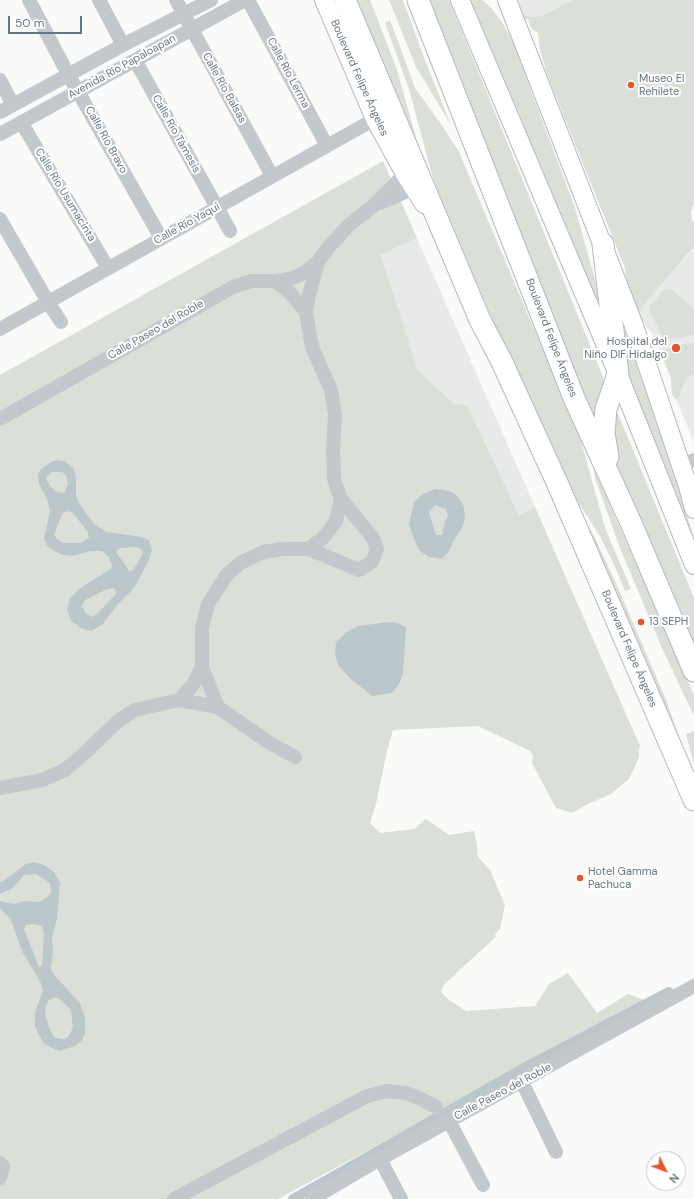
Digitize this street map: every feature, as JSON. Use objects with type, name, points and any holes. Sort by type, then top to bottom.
[{"type":"highway","name":"Boulevard Felipe Ángeles","points":[[345,0],[414,177],[444,237],[480,320],[502,362],[559,487],[694,800]]},
{"type":"highway","name":"Boulevard Felipe Ángeles","points":[[418,0],[574,398],[632,523],[694,671]]},
{"type":"highway","points":[[603,244],[618,374],[606,409],[604,433],[607,455],[628,506],[632,523]]},
{"type":"main road","name":"Boulevard Felipe Ángeles","points":[[324,0],[375,119],[414,177]]},
{"type":"main road","points":[[460,0],[618,374],[694,565]]},
{"type":"main road","points":[[507,0],[687,463],[688,486],[694,508]]},
{"type":"street","name":"Calle Río Bravo","points":[[29,0],[68,74],[161,238]]},
{"type":"street","points":[[100,0],[123,45]]},
{"type":"street","name":"Calle Río Balsas","points":[[176,0],[272,176]]},
{"type":"street","name":"Avenida Río Papaloapan","points":[[0,112],[68,74],[211,0]]},
{"type":"street","name":"Avenida Río Papaloapan","points":[[0,134],[245,0]]},
{"type":"street","name":"Calle Río Lerma","points":[[248,0],[327,146]]},
{"type":"street","name":"Calle Río Támesis","points":[[135,60],[230,231]]},
{"type":"street","points":[[0,80],[13,105]]},
{"type":"street","name":"Calle Río Yaqui","points":[[0,328],[375,119]]},
{"type":"street","name":"Calle Río Usumacinta","points":[[21,122],[108,268]]},
{"type":"street","points":[[218,707],[202,667],[202,628],[208,604],[226,576],[240,563],[263,552],[283,549],[308,549],[359,570],[372,562],[377,549],[373,538],[341,499],[334,479],[333,449],[335,415],[331,390],[312,347],[306,312],[312,279],[318,262],[327,249],[348,226],[414,177]]},
{"type":"street","points":[[0,218],[61,322]]},
{"type":"street","name":"Calle Paseo del Roble","points":[[0,419],[233,287],[251,281],[275,281],[290,279],[304,273],[318,262]]},
{"type":"street","points":[[275,281],[290,292],[306,312]]},
{"type":"street","points":[[308,549],[324,537],[336,521],[341,499]]},
{"type":"street","points":[[178,700],[193,685],[202,667]]},
{"type":"street","points":[[0,788],[42,780],[65,770],[118,721],[135,710],[178,700],[218,707],[268,742],[295,757]]},
{"type":"street","name":"Calle Paseo del Roble","points":[[312,1199],[380,1159],[694,986]]},
{"type":"street","points":[[522,1082],[556,1152]]},
{"type":"street","points":[[174,1199],[367,1096],[387,1091],[406,1093],[436,1107]]},
{"type":"street","points":[[449,1121],[483,1185]]},
{"type":"street","points":[[380,1159],[401,1199]]},
{"type":"street","points":[[0,1163],[3,1166],[0,1178]]},
{"type":"shaded area","points":[[354,0],[370,0],[396,67],[416,137],[415,139]]},
{"type":"shaded area","points":[[389,0],[403,0],[451,125],[416,67]]},
{"type":"shaded area","points":[[417,0],[449,0],[603,377],[604,395],[600,442]]},
{"type":"shaded area","points":[[468,0],[482,0],[491,8],[502,22],[513,42],[575,208],[608,326],[602,328]]},
{"type":"shaded area","points":[[498,0],[572,0],[542,16],[533,17],[515,14]]},
{"type":"shaded area","name":"Museo El Rehilete","points":[[498,0],[515,14],[533,17],[542,16],[572,0],[694,0],[694,203],[691,212],[694,223],[694,247],[637,313],[628,292],[625,268],[548,77],[540,51],[538,33],[531,28],[528,19],[518,20]]},
{"type":"shaded area","points":[[390,20],[415,88],[459,152],[578,430],[605,528],[631,589],[625,591],[600,536],[564,480],[500,337],[438,192],[409,89],[385,23]]},
{"type":"shaded area","points":[[383,161],[417,238],[381,255],[418,371],[454,404],[467,405],[519,515],[535,507],[640,746],[639,757],[629,779],[611,794],[572,813],[556,808],[532,763],[533,755],[530,751],[478,726],[393,730],[376,804],[370,823],[380,833],[414,829],[426,819],[449,835],[474,831],[478,857],[490,870],[505,905],[500,929],[495,934],[496,937],[443,986],[441,992],[449,1000],[466,1011],[535,1006],[549,984],[568,973],[597,1013],[628,994],[645,1000],[278,1199],[0,1199],[0,375]]},
{"type":"shaded area","points":[[417,238],[535,507],[519,515],[467,405],[454,404],[418,372],[381,255]]},
{"type":"shaded area","name":"Hospital del Niño DIF Hidalgo","points":[[694,248],[694,442],[676,399],[672,395],[671,378],[653,334],[640,319],[637,313]]},
{"type":"shaded area","points":[[664,290],[672,290],[694,309],[694,335],[664,340],[649,309]]},
{"type":"shaded area","points":[[622,333],[627,333],[667,450],[694,538],[694,559],[629,387]]},
{"type":"shaded area","points":[[694,343],[694,373],[685,380],[679,398],[676,399],[672,395],[671,378],[660,351],[678,345]]},
{"type":"shaded area","points":[[614,404],[694,598],[694,657],[618,471],[613,455]]},
{"type":"shaded area","points":[[58,460],[66,462],[73,468],[76,476],[76,496],[81,506],[94,524],[107,532],[142,537],[149,540],[152,550],[149,560],[134,588],[116,606],[103,624],[91,631],[81,628],[71,621],[67,610],[70,598],[82,587],[111,569],[112,565],[109,557],[102,551],[90,551],[73,556],[63,555],[47,546],[44,539],[50,511],[48,501],[39,484],[38,475],[41,469],[51,462]],"holes":[[[51,472],[62,472],[66,475],[68,484],[64,493],[57,492],[50,486],[46,478]],[[67,511],[73,513],[88,532],[89,538],[81,543],[63,543],[57,539],[54,535],[62,514]],[[137,547],[142,550],[142,555],[134,569],[130,572],[116,552],[119,548]],[[114,588],[117,593],[97,614],[92,617],[85,613],[82,606],[85,600],[105,590]]]},
{"type":"shaded area","points":[[595,466],[612,510],[694,695],[694,716],[662,648],[620,548],[595,478]]},
{"type":"shaded area","points":[[435,489],[445,490],[454,493],[464,507],[465,518],[463,526],[449,551],[442,559],[429,557],[419,550],[409,524],[414,502],[423,494]],"holes":[[[435,505],[446,509],[448,516],[444,524],[442,535],[436,535],[429,512]]]},
{"type":"shaded area","points":[[579,511],[595,538],[619,590],[667,702],[685,755]]},
{"type":"shaded area","points":[[389,622],[397,623],[406,627],[403,674],[399,684],[392,693],[372,696],[350,678],[338,665],[335,654],[336,642],[347,632],[358,626]]},
{"type":"shaded area","points":[[694,731],[694,764],[686,734]]},
{"type":"shaded area","points":[[34,862],[44,865],[54,872],[60,883],[57,919],[52,938],[53,951],[51,969],[54,975],[80,1003],[85,1018],[85,1033],[82,1040],[75,1046],[59,1051],[44,1044],[35,1027],[35,1013],[43,990],[40,981],[22,951],[11,920],[0,908],[0,901],[14,904],[25,901],[40,902],[51,894],[50,883],[36,874],[24,875],[13,888],[0,894],[0,882],[26,864]],"holes":[[[33,924],[42,926],[44,933],[42,966],[39,967],[24,929],[26,925]],[[55,997],[61,1000],[71,1010],[73,1028],[68,1037],[63,1039],[55,1038],[46,1018],[45,1007],[49,1000]]]},
{"type":"waterway","points":[[293,1199],[524,1068],[669,992]]},
{"type":"place","name":"Museo El Rehilete","points":[[631,85]]},
{"type":"place","name":"Hospital del Niño DIF Hidalgo","points":[[676,348]]},
{"type":"place","name":"13 SEPH","points":[[641,622]]},
{"type":"place","name":"Hotel Gamma Pachuca","points":[[580,878]]}]
